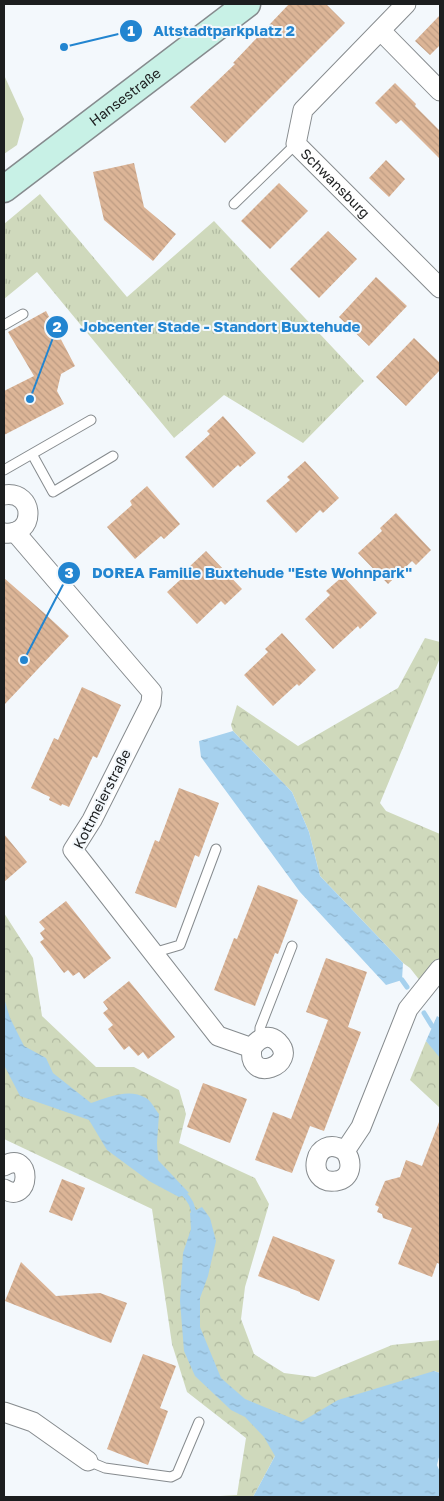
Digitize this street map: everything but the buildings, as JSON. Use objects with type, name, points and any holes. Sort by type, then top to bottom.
[{"type":"street","name":"Hansestraße","points":[[4,189],[246,4]]},
{"type":"street","name":"Schwansburg","points":[[406,4],[303,110],[296,144],[440,288]]},
{"type":"street","points":[[381,31],[440,91]]},
{"type":"street","name":"Kottmeierstraße","points":[[4,495],[12,494],[18,497],[27,507],[27,520],[21,529],[10,532],[152,692],[151,703],[92,820],[73,850],[218,1036],[256,1043]]},
{"type":"street","points":[[345,1151],[361,1127],[408,1010],[440,969]]},
{"type":"street","points":[[4,1166],[11,1163],[17,1164],[25,1171],[26,1182],[13,1192],[4,1189]]},
{"type":"street","points":[[4,1412],[33,1422],[88,1461]]},
{"type":"lane","points":[[234,204],[296,144]]},
{"type":"lane","points":[[4,325],[23,314]]},
{"type":"lane","points":[[4,470],[91,420]]},
{"type":"lane","points":[[32,454],[53,492],[113,456]]},
{"type":"lane","points":[[153,953],[180,945],[216,849]]},
{"type":"lane","points":[[256,1043],[292,946]]},
{"type":"lane","points":[[88,1461],[105,1468],[171,1477],[177,1474],[199,1422]]},
{"type":"green space","points":[[4,75],[24,119],[17,145],[4,154]]},
{"type":"green space","points":[[40,194],[127,297],[214,221],[364,381],[303,443],[224,395],[174,438],[37,272],[4,299],[4,224]]},
{"type":"green space","points":[[425,638],[440,642],[440,658],[380,803],[386,811],[440,834],[440,961],[421,982],[410,968],[403,963],[320,876],[309,832],[292,792],[233,731],[231,725],[237,705],[298,746],[398,688]]},
{"type":"green space","points":[[4,913],[33,958],[42,1016],[96,1067],[134,1067],[179,1090],[186,1114],[179,1143],[255,1178],[269,1204],[245,1287],[241,1319],[254,1354],[284,1373],[315,1377],[392,1345],[440,1340],[440,1373],[434,1371],[275,1456],[253,1497],[203,1497],[237,1495],[246,1438],[187,1392],[172,1344],[152,1209],[4,1139]]},
{"type":"green space","points":[[426,1041],[440,1056],[440,1108],[410,1080]]},
{"type":"water","points":[[233,731],[292,792],[309,832],[320,876],[403,963],[402,980],[386,985],[300,892],[201,757],[199,741]]},
{"type":"water","points":[[4,998],[10,1018],[24,1046],[46,1058],[53,1073],[91,1103],[112,1096],[126,1094],[139,1095],[150,1101],[159,1114],[158,1160],[189,1193],[179,1197],[149,1181],[107,1150],[89,1120],[20,1096],[4,1065]]},
{"type":"water","points":[[437,1016],[440,1018],[440,1058],[426,1041]]},
{"type":"water","points":[[202,1207],[210,1218],[216,1241],[208,1276],[200,1298],[200,1327],[221,1378],[245,1399],[301,1422],[338,1400],[434,1371],[440,1373],[440,1453],[437,1465],[440,1472],[440,1497],[253,1497],[275,1456],[264,1437],[245,1417],[231,1410],[195,1376],[184,1351],[180,1301],[183,1253],[191,1229],[190,1213]]},
{"type":"waterway","points":[[402,980],[407,987]]},
{"type":"waterway","points":[[424,1013],[432,1026]]},
{"type":"waterway","points":[[182,1192],[191,1203],[194,1217]]},
{"type":"place","name":"Altstadtparkplatz 2","points":[[64,47]]},
{"type":"place","name":"Jobcenter Stade - Standort Buxtehude","points":[[30,399]]},
{"type":"place","name":"DOREA Familie Buxtehude \"Este Wohnpark\"","points":[[24,660]]}]
